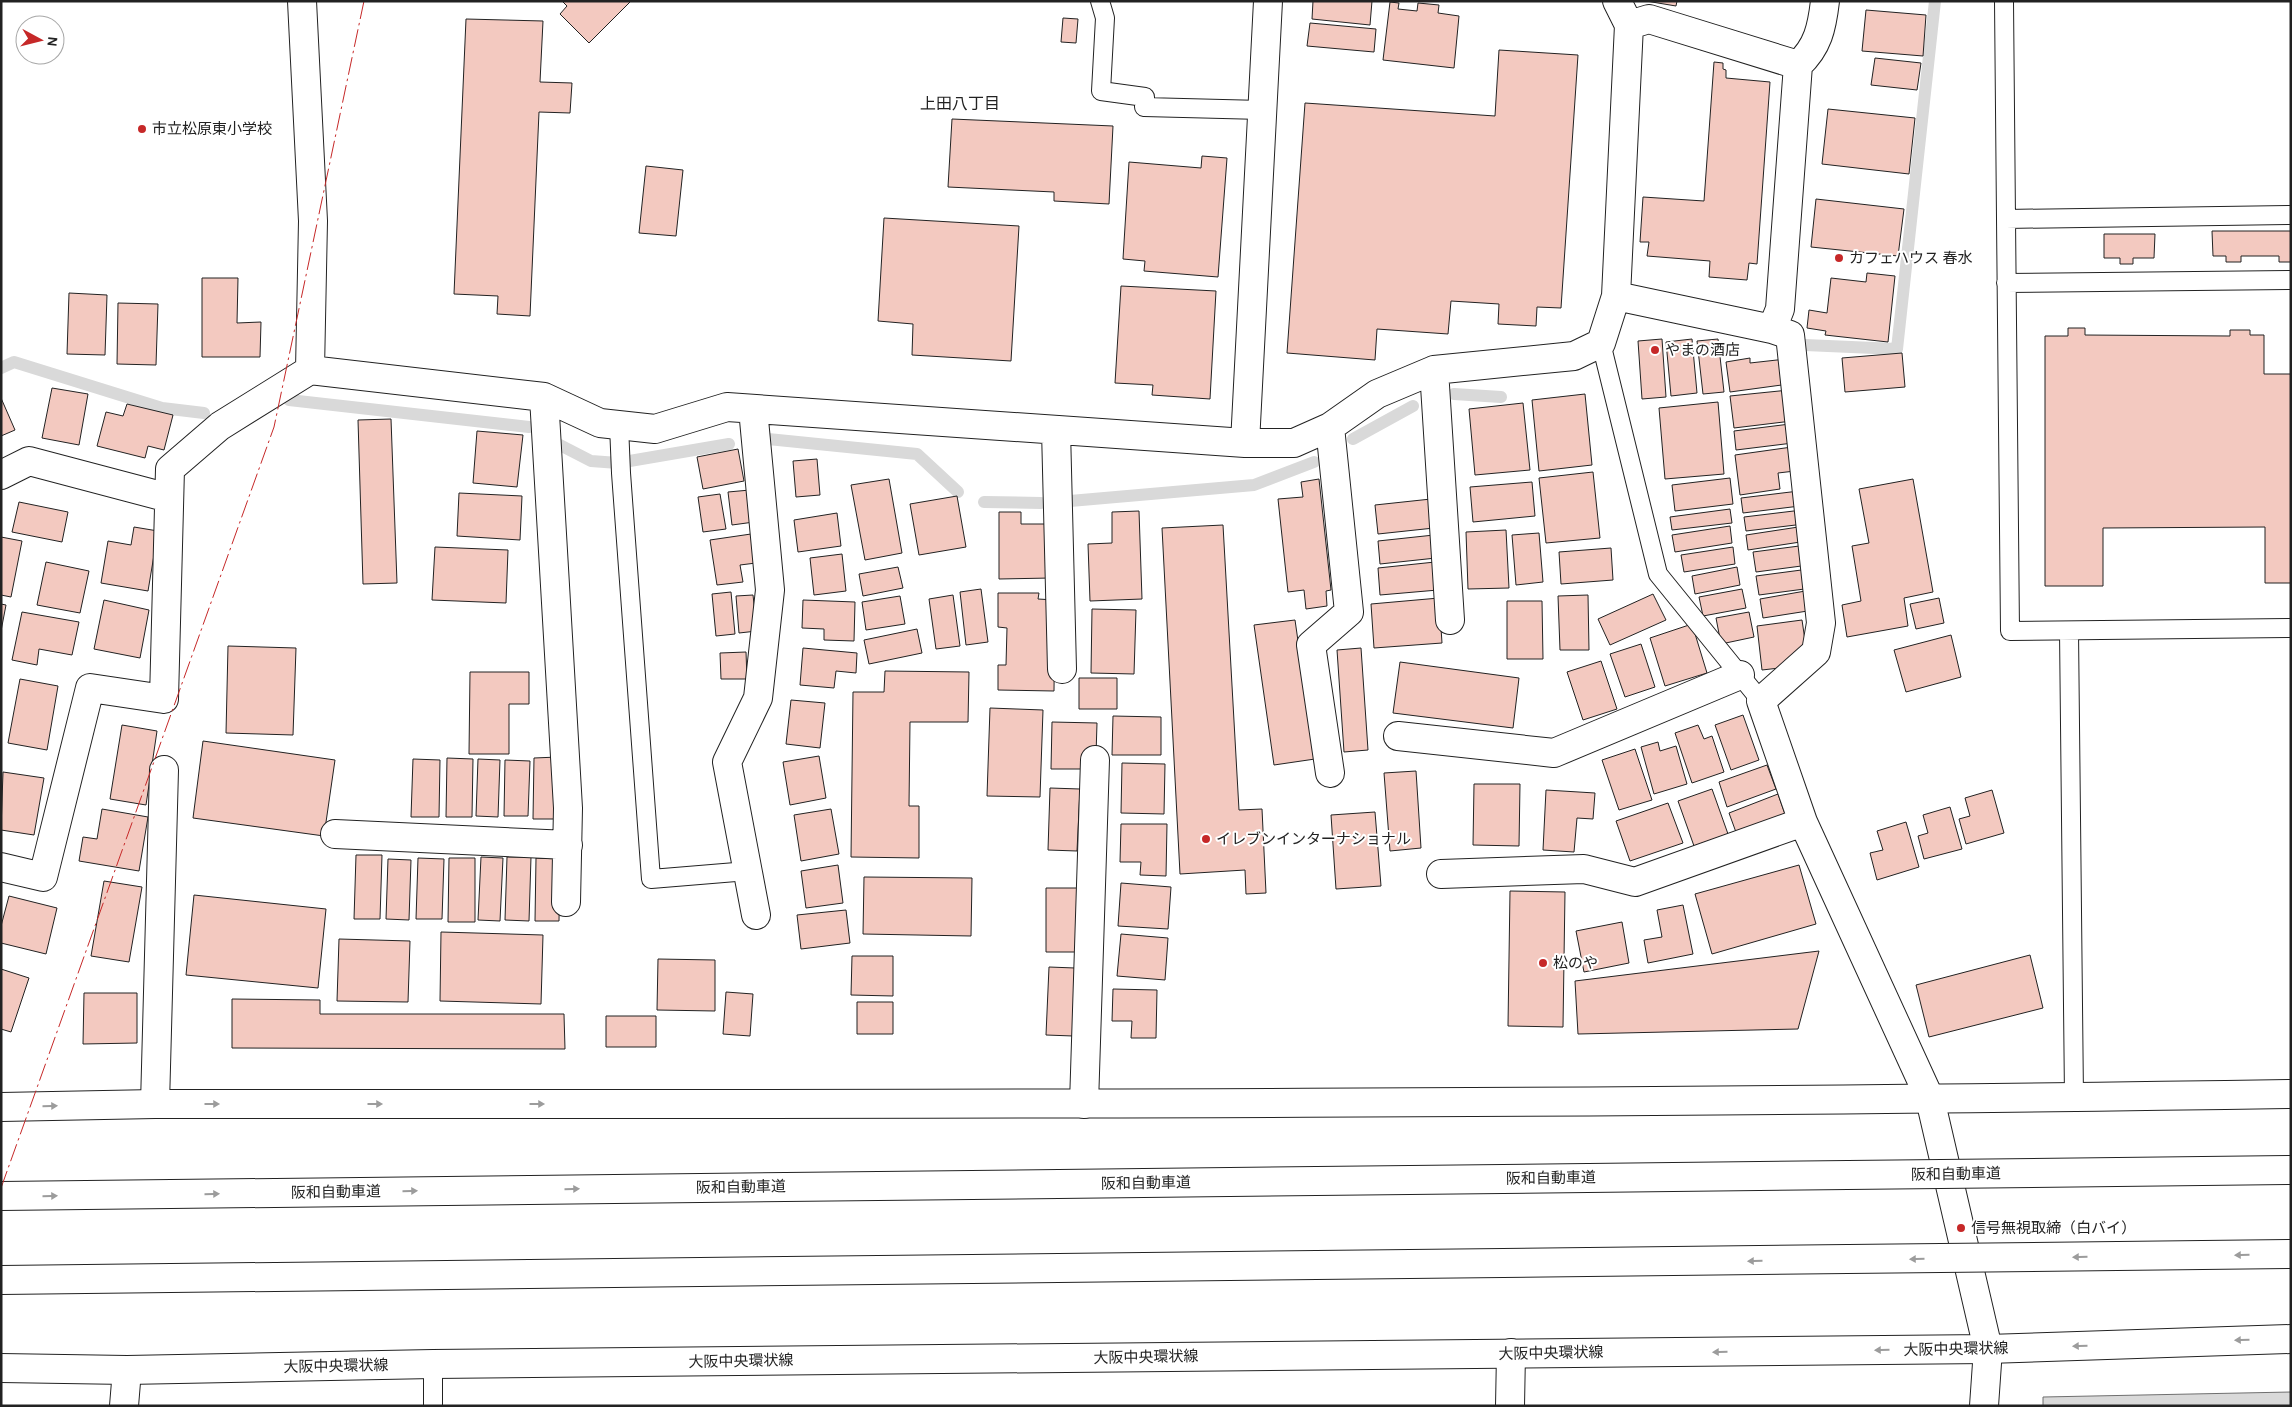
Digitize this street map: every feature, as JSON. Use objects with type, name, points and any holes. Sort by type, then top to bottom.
[{"type":"main road","points":[[302,1],[313,221],[310,370]]},
{"type":"main road","points":[[1245,443],[1268,1]]},
{"type":"main road","points":[[1772,329],[1780,309],[1798,65],[1811,53],[1822,25],[1826,1]]},
{"type":"main road","points":[[1,867],[43,877],[90,688],[164,699],[170,469],[220,426],[310,370],[544,397],[600,423],[655,429],[727,407],[1245,443],[1294,443],[1330,427],[1377,394],[1434,370],[1574,356],[1602,343],[1616,296],[1623,13],[1798,65]]},
{"type":"main road","points":[[1616,296],[1772,329],[1790,335],[1821,623],[1816,652],[1761,701],[1803,822],[1930,1099],[1988,1349],[1984,1406]]},
{"type":"main road","points":[[1434,370],[1450,620]]},
{"type":"main road","points":[[544,397],[568,808],[566,902]]},
{"type":"main road","points":[[752,409],[770,590],[758,698],[727,762],[756,915]]},
{"type":"main road","points":[[1330,427],[1349,612],[1312,645],[1330,773]]},
{"type":"main road","points":[[1056,430],[1062,669]]},
{"type":"main road","points":[[1,475],[29,461],[169,498]]},
{"type":"main road","points":[[1398,736],[1554,753],[1740,674]]},
{"type":"main road","points":[[1084,1104],[1095,760]]},
{"type":"main road","points":[[155,1104],[164,770]]},
{"type":"main road","points":[[1441,874],[1584,869],[1635,882],[1803,822]]},
{"type":"main road","points":[[335,834],[568,845]]},
{"type":"main road","points":[[1,1107],[155,1104],[1084,1104],[2074,1098],[2291,1094]]},
{"type":"main road","name":"阪和自動車道","points":[[1,1196],[2291,1170]]},
{"type":"main road","points":[[1,1280],[2291,1254]]},
{"type":"main road","name":"大阪中央環状線","points":[[1,1368],[127,1370],[433,1364],[1988,1349],[2291,1339]]},
{"type":"main road","points":[[1510,1406],[1511,1354]]},
{"type":"main road","points":[[124,1406],[127,1370]]},
{"type":"lane","points":[[1100,1],[1105,18],[1101,91],[1144,97],[1144,107],[1262,110]]},
{"type":"lane","points":[[2004,1],[2010,631],[2291,628]]},
{"type":"lane","points":[[2006,219],[2291,215]]},
{"type":"lane","points":[[2006,283],[2291,280]]},
{"type":"lane","points":[[1602,343],[1658,574],[1761,701]]},
{"type":"lane","points":[[619,425],[651,879],[748,871]]},
{"type":"lane","points":[[2069,630],[2074,1098]]},
{"type":"lane","points":[[433,1364],[433,1406]]},
{"type":"shaded area","points":[[2291,1392],[2291,1406],[2043,1406],[2043,1397]]},
{"type":"building","points":[[562,1],[631,1],[589,43],[560,14],[567,6]]},
{"type":"building","points":[[1313,1],[1372,1],[1370,25],[1312,19]]},
{"type":"building","points":[[1646,1],[1677,1],[1676,6]]},
{"type":"building","points":[[1390,2],[1399,3],[1398,9],[1417,11],[1418,3],[1439,5],[1438,13],[1459,16],[1454,68],[1383,60]]},
{"type":"building","points":[[1866,10],[1926,15],[1923,56],[1862,51]]},
{"type":"building","points":[[1063,18],[1078,19],[1076,43],[1061,42]]},
{"type":"building","points":[[466,19],[543,21],[540,82],[572,83],[570,113],[539,112],[530,316],[497,314],[498,296],[454,294]]},
{"type":"building","points":[[1310,23],[1376,29],[1374,52],[1307,46]]},
{"type":"building","points":[[1499,50],[1578,55],[1561,308],[1537,307],[1536,326],[1498,324],[1499,304],[1451,301],[1448,334],[1377,329],[1375,360],[1287,353],[1305,103],[1495,116]]},
{"type":"building","points":[[1875,58],[1921,63],[1917,90],[1871,85]]},
{"type":"building","points":[[1714,62],[1723,63],[1723,69],[1726,70],[1726,78],[1770,82],[1757,264],[1749,263],[1747,280],[1709,277],[1710,261],[1647,256],[1649,242],[1640,242],[1643,197],[1704,201]]},
{"type":"building","points":[[1828,109],[1915,118],[1909,174],[1822,164]]},
{"type":"building","points":[[952,119],[1113,126],[1109,204],[1054,201],[1054,192],[948,187]]},
{"type":"building","points":[[1202,156],[1227,158],[1218,277],[1144,271],[1145,261],[1123,259],[1129,162],[1201,168]]},
{"type":"building","points":[[646,166],[683,170],[676,236],[639,233]]},
{"type":"building","points":[[1816,199],[1904,209],[1898,256],[1811,247]]},
{"type":"building","points":[[884,218],[1019,226],[1011,361],[912,355],[913,324],[878,321]]},
{"type":"building","points":[[2212,231],[2291,231],[2291,262],[2279,262],[2279,256],[2241,256],[2241,262],[2226,262],[2226,256],[2213,256]]},
{"type":"building","points":[[2104,234],[2155,234],[2154,258],[2133,258],[2133,264],[2120,264],[2120,258],[2104,258]]},
{"type":"building","points":[[1867,273],[1895,276],[1888,342],[1825,335],[1826,331],[1807,328],[1809,310],[1827,313],[1831,278],[1866,282]]},
{"type":"building","points":[[202,278],[238,278],[237,323],[261,322],[260,357],[202,357]]},
{"type":"building","points":[[1121,286],[1216,291],[1210,399],[1152,395],[1153,385],[1115,383]]},
{"type":"building","points":[[69,293],[107,295],[105,355],[67,354]]},
{"type":"building","points":[[118,303],[158,304],[156,365],[117,364]]},
{"type":"building","points":[[2068,328],[2085,328],[2085,335],[2230,336],[2230,330],[2250,330],[2250,335],[2264,335],[2264,374],[2291,374],[2291,583],[2265,583],[2265,527],[2103,528],[2103,586],[2045,586],[2045,336],[2068,336]]},
{"type":"building","points":[[1662,339],[1666,397],[1642,399],[1638,341]]},
{"type":"building","points":[[1692,339],[1697,393],[1671,396],[1666,342]]},
{"type":"building","points":[[1718,339],[1724,392],[1703,394],[1697,341]]},
{"type":"building","points":[[1902,353],[1905,387],[1845,392],[1842,358]]},
{"type":"building","points":[[1750,358],[1750,363],[1786,359],[1789,384],[1730,392],[1726,362]]},
{"type":"building","points":[[52,388],[88,394],[79,445],[42,438]]},
{"type":"building","points":[[1789,390],[1792,421],[1734,428],[1730,396]]},
{"type":"building","points":[[1585,394],[1592,465],[1539,471],[1532,400]]},
{"type":"building","points":[[1,398],[15,430],[1,436]]},
{"type":"building","points":[[1718,402],[1724,474],[1665,479],[1659,408]]},
{"type":"building","points":[[1523,403],[1530,470],[1475,475],[1469,409]]},
{"type":"building","points":[[127,404],[173,415],[164,450],[148,446],[145,458],[97,446],[106,412],[123,416]]},
{"type":"building","points":[[391,419],[397,583],[363,584],[358,420]]},
{"type":"building","points":[[1790,424],[1793,443],[1736,450],[1734,431]]},
{"type":"building","points":[[477,431],[523,435],[517,487],[473,483]]},
{"type":"building","points":[[1792,447],[1795,471],[1778,473],[1780,489],[1740,495],[1735,455]]},
{"type":"building","points":[[738,449],[744,481],[703,489],[697,457]]},
{"type":"building","points":[[817,459],[820,495],[796,497],[793,461]]},
{"type":"building","points":[[1593,472],[1600,538],[1546,543],[1539,478]]},
{"type":"building","points":[[1730,478],[1733,504],[1675,511],[1672,485]]},
{"type":"building","points":[[889,479],[902,553],[865,560],[851,485]]},
{"type":"building","points":[[1319,479],[1331,590],[1326,591],[1327,606],[1306,609],[1304,590],[1288,592],[1278,499],[1303,497],[1301,482]]},
{"type":"building","points":[[1913,479],[1933,592],[1904,598],[1908,626],[1847,637],[1842,605],[1861,601],[1852,546],[1869,543],[1859,489]]},
{"type":"building","points":[[1532,482],[1535,516],[1473,522],[1470,487]]},
{"type":"building","points":[[750,490],[754,522],[732,525],[728,492]]},
{"type":"building","points":[[1799,491],[1800,506],[1743,513],[1741,498]]},
{"type":"building","points":[[459,493],[522,496],[520,540],[457,536]]},
{"type":"building","points":[[720,494],[726,529],[703,532],[698,497]]},
{"type":"building","points":[[957,496],[966,547],[919,555],[910,504]]},
{"type":"building","points":[[1431,499],[1434,528],[1378,534],[1375,505]]},
{"type":"building","points":[[19,502],[68,512],[62,542],[12,532]]},
{"type":"building","points":[[1730,509],[1732,523],[1672,530],[1670,517]]},
{"type":"building","points":[[1802,510],[1804,524],[1746,531],[1744,517]]},
{"type":"building","points":[[1139,511],[1142,599],[1090,601],[1088,544],[1112,543],[1112,512]]},
{"type":"building","points":[[999,512],[1021,512],[1021,524],[1051,524],[1051,578],[999,579]]},
{"type":"building","points":[[837,513],[841,546],[798,552],[794,520]]},
{"type":"building","points":[[1223,525],[1239,810],[1262,809],[1266,893],[1246,894],[1245,870],[1180,874],[1162,528]]},
{"type":"building","points":[[1730,526],[1732,543],[1675,552],[1672,535]]},
{"type":"building","points":[[1805,526],[1807,541],[1748,550],[1746,535]]},
{"type":"building","points":[[134,527],[158,531],[148,591],[101,583],[108,541],[131,545]]},
{"type":"building","points":[[1506,530],[1509,588],[1468,589],[1466,532]]},
{"type":"building","points":[[1539,533],[1543,582],[1516,585],[1512,535]]},
{"type":"building","points":[[751,534],[756,563],[740,565],[743,582],[717,585],[710,540]]},
{"type":"building","points":[[1434,535],[1436,558],[1380,564],[1378,541]]},
{"type":"building","points":[[1,537],[22,541],[11,597],[1,595]]},
{"type":"building","points":[[1807,545],[1809,565],[1756,572],[1753,552]]},
{"type":"building","points":[[435,547],[508,550],[506,603],[432,600]]},
{"type":"building","points":[[1733,547],[1735,564],[1684,572],[1681,555]]},
{"type":"building","points":[[1611,548],[1613,580],[1561,584],[1559,552]]},
{"type":"building","points":[[842,554],[846,591],[814,595],[810,558]]},
{"type":"building","points":[[46,562],[89,571],[80,613],[37,605]]},
{"type":"building","points":[[1435,562],[1438,590],[1380,595],[1378,568]]},
{"type":"building","points":[[898,567],[903,588],[863,596],[859,574]]},
{"type":"building","points":[[1737,567],[1740,585],[1695,594],[1692,576]]},
{"type":"building","points":[[1809,569],[1812,588],[1759,595],[1756,576]]},
{"type":"building","points":[[981,589],[988,642],[966,645],[960,592]]},
{"type":"building","points":[[1742,589],[1746,608],[1703,616],[1699,597]]},
{"type":"building","points":[[1811,590],[1814,610],[1763,618],[1760,599]]},
{"type":"building","points":[[731,592],[735,634],[716,636],[712,594]]},
{"type":"building","points":[[998,593],[1039,593],[1038,599],[1055,600],[1054,691],[998,690],[998,665],[1006,665],[1007,628],[998,627]]},
{"type":"building","points":[[1653,594],[1666,620],[1610,645],[1598,619]]},
{"type":"building","points":[[753,595],[757,631],[739,633],[736,596]]},
{"type":"building","points":[[953,595],[960,646],[936,649],[929,599]]},
{"type":"building","points":[[1588,595],[1589,650],[1560,650],[1558,596]]},
{"type":"building","points":[[900,596],[905,624],[866,630],[862,602]]},
{"type":"building","points":[[1439,598],[1442,643],[1374,648],[1371,604]]},
{"type":"building","points":[[1939,598],[1944,623],[1916,629],[1910,604]]},
{"type":"building","points":[[104,600],[149,610],[140,658],[94,649]]},
{"type":"building","points":[[803,600],[855,602],[854,641],[824,640],[824,629],[802,628]]},
{"type":"building","points":[[1507,601],[1542,601],[1543,659],[1507,659]]},
{"type":"building","points":[[1,604],[6,605],[1,631]]},
{"type":"building","points":[[1092,609],[1136,610],[1134,674],[1091,673]]},
{"type":"building","points":[[22,612],[79,622],[72,655],[39,649],[37,665],[12,660]]},
{"type":"building","points":[[1749,612],[1754,637],[1721,644],[1716,618]]},
{"type":"building","points":[[1295,620],[1315,759],[1274,765],[1254,625]]},
{"type":"building","points":[[1802,620],[1807,654],[1797,666],[1762,670],[1757,626]]},
{"type":"building","points":[[1692,624],[1707,673],[1665,686],[1650,638]]},
{"type":"building","points":[[917,629],[922,653],[869,664],[864,640]]},
{"type":"building","points":[[1951,635],[1961,677],[1906,692],[1894,650]]},
{"type":"building","points":[[1641,644],[1655,687],[1625,697],[1610,654]]},
{"type":"building","points":[[228,646],[296,648],[293,735],[226,733]]},
{"type":"building","points":[[803,648],[857,653],[856,673],[836,671],[834,688],[800,685]]},
{"type":"building","points":[[1361,648],[1368,750],[1344,752],[1337,650]]},
{"type":"building","points":[[746,652],[747,679],[721,679],[720,653]]},
{"type":"building","points":[[1601,661],[1617,709],[1583,720],[1567,672]]},
{"type":"building","points":[[1400,662],[1519,678],[1513,728],[1393,713]]},
{"type":"building","points":[[885,671],[969,672],[968,722],[910,722],[909,806],[919,806],[919,858],[851,857],[853,692],[884,692]]},
{"type":"building","points":[[470,672],[529,672],[529,704],[509,704],[509,754],[469,754]]},
{"type":"building","points":[[1079,678],[1117,678],[1117,709],[1079,709]]},
{"type":"building","points":[[20,679],[58,686],[47,750],[8,743]]},
{"type":"building","points":[[791,700],[825,703],[820,748],[786,744]]},
{"type":"building","points":[[990,708],[1043,710],[1040,797],[987,796]]},
{"type":"building","points":[[1743,715],[1759,760],[1731,770],[1715,725]]},
{"type":"building","points":[[1113,716],[1161,717],[1161,755],[1112,755]]},
{"type":"building","points":[[1052,722],[1097,723],[1096,755],[1083,769],[1051,769]]},
{"type":"building","points":[[122,725],[157,731],[146,805],[110,799]]},
{"type":"building","points":[[1698,725],[1704,739],[1712,736],[1724,772],[1692,783],[1675,733]]},
{"type":"building","points":[[203,741],[335,760],[324,836],[193,818]]},
{"type":"building","points":[[1658,742],[1660,751],[1676,746],[1687,784],[1654,794],[1641,747]]},
{"type":"building","points":[[1635,749],[1652,800],[1619,810],[1602,760]]},
{"type":"building","points":[[819,756],[826,798],[790,805],[783,762]]},
{"type":"building","points":[[558,757],[557,819],[533,819],[534,758]]},
{"type":"building","points":[[447,758],[473,759],[472,817],[446,817]]},
{"type":"building","points":[[413,759],[440,760],[439,817],[411,817]]},
{"type":"building","points":[[478,759],[500,760],[498,817],[476,816]]},
{"type":"building","points":[[505,760],[530,761],[528,816],[504,816]]},
{"type":"building","points":[[1122,763],[1165,764],[1164,814],[1121,813]]},
{"type":"building","points":[[1767,765],[1776,789],[1727,807],[1719,782]]},
{"type":"building","points":[[1416,771],[1421,848],[1390,851],[1384,773]]},
{"type":"building","points":[[3,772],[44,778],[34,835],[1,830]]},
{"type":"building","points":[[1474,784],[1520,784],[1519,846],[1473,845]]},
{"type":"building","points":[[1050,788],[1080,789],[1077,851],[1048,850]]},
{"type":"building","points":[[1712,789],[1728,834],[1694,846],[1678,801]]},
{"type":"building","points":[[1546,790],[1595,793],[1593,819],[1577,818],[1574,852],[1543,850]]},
{"type":"building","points":[[1992,790],[2004,833],[1966,844],[1959,819],[1970,816],[1965,798]]},
{"type":"building","points":[[1778,794],[1786,817],[1737,835],[1729,813]]},
{"type":"building","points":[[1668,803],[1683,843],[1630,861],[1616,821]]},
{"type":"building","points":[[1950,807],[1962,849],[1924,859],[1918,836],[1928,833],[1923,815]]},
{"type":"building","points":[[102,809],[148,817],[139,871],[79,861],[83,837],[97,839]]},
{"type":"building","points":[[831,809],[839,854],[801,861],[794,815]]},
{"type":"building","points":[[1375,812],[1381,886],[1336,889],[1331,815]]},
{"type":"building","points":[[1906,822],[1919,867],[1877,880],[1870,853],[1883,850],[1877,831]]},
{"type":"building","points":[[1121,824],[1167,824],[1166,876],[1140,875],[1141,862],[1120,862]]},
{"type":"building","points":[[356,855],[382,855],[380,919],[354,919]]},
{"type":"building","points":[[481,857],[503,858],[500,921],[478,920]]},
{"type":"building","points":[[507,857],[531,857],[529,921],[505,920]]},
{"type":"building","points":[[418,858],[444,859],[442,919],[416,919]]},
{"type":"building","points":[[449,858],[475,858],[475,922],[448,922]]},
{"type":"building","points":[[536,858],[560,859],[559,921],[535,921]]},
{"type":"building","points":[[388,859],[411,860],[409,920],[386,919]]},
{"type":"building","points":[[838,865],[843,903],[806,908],[801,871]]},
{"type":"building","points":[[1799,865],[1816,924],[1712,954],[1695,894]]},
{"type":"building","points":[[864,877],[972,878],[971,936],[863,934]]},
{"type":"building","points":[[104,881],[142,887],[129,962],[91,956]]},
{"type":"building","points":[[1121,883],[1171,887],[1168,929],[1118,926]]},
{"type":"building","points":[[1046,888],[1077,888],[1076,952],[1046,952]]},
{"type":"building","points":[[1510,891],[1565,892],[1563,1027],[1508,1026]]},
{"type":"building","points":[[194,895],[326,909],[318,988],[186,975]]},
{"type":"building","points":[[9,896],[57,908],[46,954],[1,943],[1,926]]},
{"type":"building","points":[[1683,905],[1693,954],[1648,963],[1644,940],[1662,937],[1657,910]]},
{"type":"building","points":[[846,910],[850,943],[801,949],[797,915]]},
{"type":"building","points":[[1622,922],[1629,963],[1584,972],[1576,931]]},
{"type":"building","points":[[441,932],[543,935],[541,1004],[440,1001]]},
{"type":"building","points":[[1121,934],[1168,938],[1165,980],[1117,976]]},
{"type":"building","points":[[339,939],[410,941],[408,1002],[337,1001]]},
{"type":"building","points":[[1819,951],[1798,1029],[1578,1034],[1575,981]]},
{"type":"building","points":[[2030,955],[2043,1008],[1929,1037],[1916,985]]},
{"type":"building","points":[[852,956],[893,956],[893,996],[851,995]]},
{"type":"building","points":[[658,959],[715,960],[715,1011],[657,1010]]},
{"type":"building","points":[[1049,967],[1075,968],[1073,1036],[1046,1035]]},
{"type":"building","points":[[1,969],[29,978],[11,1032],[1,1029]]},
{"type":"building","points":[[1113,989],[1157,990],[1156,1038],[1131,1038],[1132,1021],[1112,1021]]},
{"type":"building","points":[[726,992],[753,994],[750,1036],[723,1034]]},
{"type":"building","points":[[84,993],[137,993],[137,1043],[83,1044]]},
{"type":"building","points":[[232,999],[320,1000],[320,1014],[564,1014],[565,1049],[232,1048]]},
{"type":"building","points":[[857,1002],[893,1002],[893,1034],[857,1034]]},
{"type":"building","points":[[606,1016],[656,1016],[656,1047],[606,1047]]},
{"type":"waterway","points":[[1805,345],[1897,349],[1935,1]]},
{"type":"waterway","points":[[1,368],[14,362],[162,408],[204,413]]},
{"type":"waterway","points":[[1454,394],[1501,397]]},
{"type":"waterway","points":[[289,400],[529,427]]},
{"type":"waterway","points":[[1353,439],[1413,406]]},
{"type":"waterway","points":[[768,439],[917,454],[958,492]]},
{"type":"waterway","points":[[556,443],[591,461],[618,463],[729,444]]},
{"type":"waterway","points":[[1070,501],[1254,485],[1314,462]]},
{"type":"waterway","points":[[984,502],[1041,503]]},
{"type":"power","points":[[1,1188],[274,427],[364,1]]},
{"type":"place","name":"市立松原東小学校","points":[[142,129]]},
{"type":"place","name":"カフェハウス 春水","points":[[1839,258]]},
{"type":"place","name":"やまの酒店","points":[[1655,350]]},
{"type":"place","name":"イレブンインターナショナル","points":[[1206,839]]},
{"type":"place","name":"松のや","points":[[1543,963]]},
{"type":"place","name":"信号無視取締（白バイ）","points":[[1961,1228]]},
{"type":"district","name":"上田八丁目","points":[[960,103]]}]
